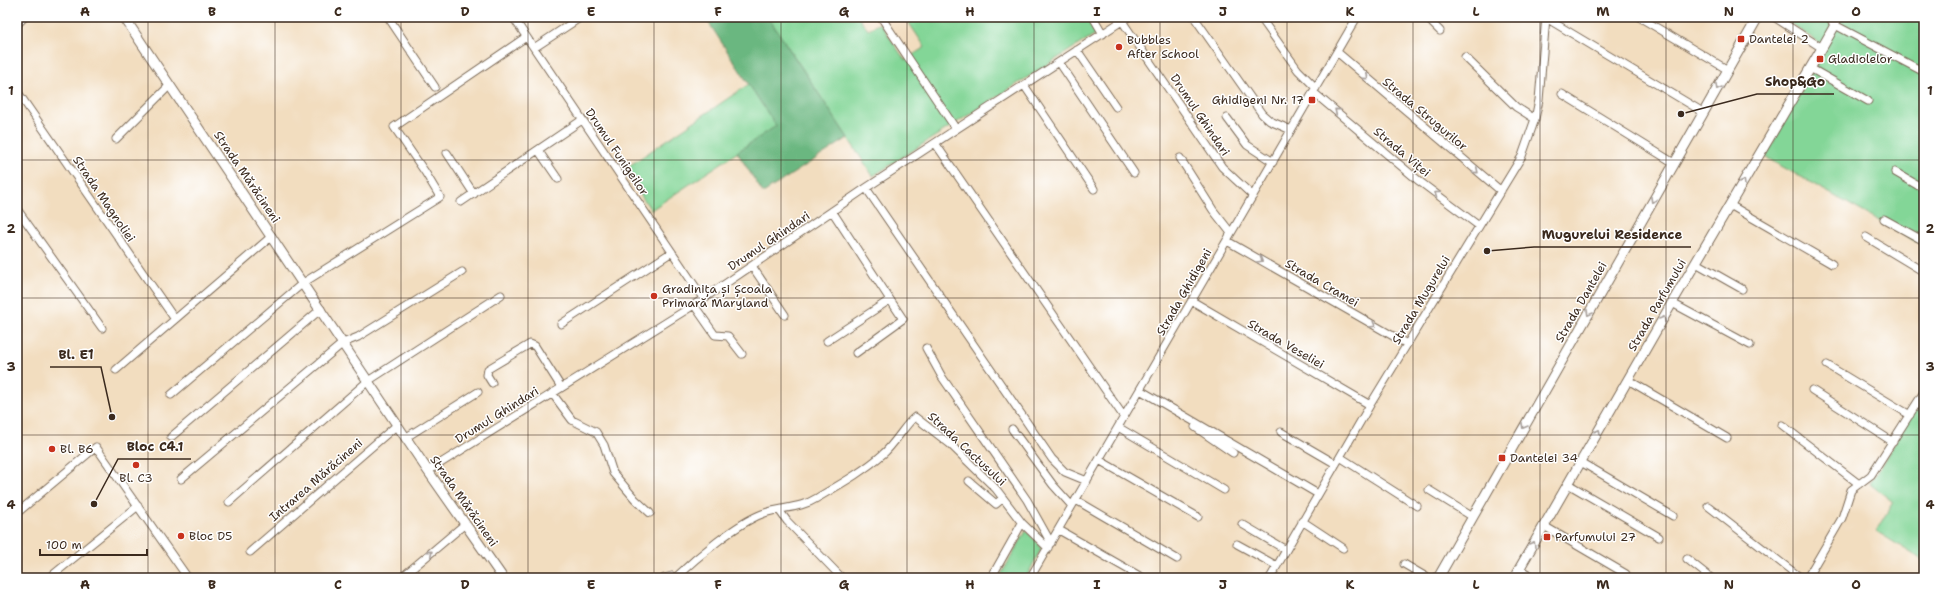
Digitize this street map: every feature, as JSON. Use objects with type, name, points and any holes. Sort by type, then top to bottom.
[{"type":"street","points":[[17,23],[23,17]]},
{"type":"street","name":"Strada Mărăcineni","points":[[124,17],[344,343],[397,425],[501,577]]},
{"type":"street","points":[[388,17],[435,87]]},
{"type":"street","name":"Drumul Funigeilor","points":[[513,17],[703,298]]},
{"type":"street","points":[[534,48],[581,17]]},
{"type":"street","points":[[881,17],[956,129]]},
{"type":"street","points":[[1093,17],[1103,34]]},
{"type":"street","points":[[1194,17],[1262,114],[1270,121],[1291,130]]},
{"type":"street","points":[[1260,17],[1314,90]]},
{"type":"street","name":"Strada Ghidigeni","points":[[1030,578],[1357,17]]},
{"type":"street","points":[[1426,17],[1440,31]]},
{"type":"street","points":[[1639,17],[1728,70]]},
{"type":"street","name":"Strada Dantelei","points":[[1438,578],[1758,17]]},
{"type":"street","points":[[1774,17],[1822,48]]},
{"type":"street","points":[[1546,18],[1703,112]]},
{"type":"street","name":"Strada Mugurelui","points":[[1270,578],[1370,405],[1522,156],[1535,119],[1539,100],[1546,18]]},
{"type":"street","name":"Drumul Ghindari","points":[[428,471],[694,305],[866,188],[1125,19],[1222,167],[1253,196]]},
{"type":"street","points":[[1832,21],[1924,72]]},
{"type":"street","name":"Strada Parfumului","points":[[1514,578],[1672,303],[1822,48],[1832,21]]},
{"type":"street","points":[[170,395],[303,283],[440,197],[394,127],[526,37]]},
{"type":"street","points":[[1077,50],[1116,107]]},
{"type":"street","name":"Strada Strugurilor","points":[[1337,52],[1501,191]]},
{"type":"street","points":[[1465,56],[1516,107],[1535,119]]},
{"type":"street","points":[[1059,62],[1134,173]]},
{"type":"street","points":[[1810,68],[1868,101]]},
{"type":"street","points":[[116,139],[170,85]]},
{"type":"street","points":[[1024,85],[1094,189]]},
{"type":"street","name":"Strada Viței","points":[[1314,90],[1419,181],[1479,226]]},
{"type":"street","name":"Strada Magnoliei","points":[[17,91],[174,318]]},
{"type":"street","points":[[1562,94],[1674,163]]},
{"type":"street","points":[[1228,118],[1247,145],[1273,162]]},
{"type":"street","points":[[461,202],[582,120]]},
{"type":"street","points":[[935,143],[1124,417]]},
{"type":"street","points":[[538,150],[558,179]]},
{"type":"street","points":[[447,153],[474,194]]},
{"type":"street","points":[[1180,158],[1213,210],[1231,233]]},
{"type":"street","points":[[1895,172],[1924,189]]},
{"type":"street","points":[[866,188],[1052,459],[1065,472],[1087,481]]},
{"type":"street","points":[[1730,205],[1832,264]]},
{"type":"street","points":[[17,209],[102,328]]},
{"type":"street","points":[[832,211],[903,319],[856,353]]},
{"type":"street","points":[[1884,218],[1924,242]]},
{"type":"street","points":[[116,370],[174,318],[272,236]]},
{"type":"street","points":[[1866,238],[1924,272]]},
{"type":"street","name":"Strada Cramei","points":[[1227,241],[1407,344]]},
{"type":"street","points":[[561,324],[672,252]]},
{"type":"street","points":[[1696,263],[1742,289]]},
{"type":"street","points":[[752,266],[785,315]]},
{"type":"street","points":[[181,479],[344,343],[358,337],[462,272]]},
{"type":"street","points":[[228,502],[368,381],[501,295]]},
{"type":"street","points":[[828,341],[888,301],[889,298]]},
{"type":"street","name":"Strada Veseliei","points":[[1192,301],[1370,405]]},
{"type":"street","points":[[1672,303],[1750,345]]},
{"type":"street","points":[[694,305],[715,335],[728,336],[742,354]]},
{"type":"street","points":[[171,437],[321,310]]},
{"type":"street","points":[[492,383],[487,375],[488,369],[530,344],[534,346],[561,387]]},
{"type":"street","points":[[926,348],[942,377],[1027,500],[1049,546]]},
{"type":"street","points":[[1827,366],[1910,415]]},
{"type":"street","points":[[1628,380],[1727,438]]},
{"type":"street","points":[[1812,390],[1893,442]]},
{"type":"street","points":[[406,438],[478,392]]},
{"type":"street","points":[[1139,392],[1194,426],[1232,453]]},
{"type":"street","points":[[1139,392],[1318,494]]},
{"type":"street","points":[[1807,578],[1842,518],[1851,490],[1872,475],[1924,392]]},
{"type":"street","points":[[552,393],[572,420],[596,432],[604,445],[613,473],[650,513]]},
{"type":"street","name":"Strada Cactusului","points":[[779,510],[799,507],[815,500],[872,463],[893,444],[915,417],[950,444],[996,488],[1022,523],[1049,546]]},
{"type":"street","name":"Intrarea Mărăcineni","points":[[250,552],[397,425]]},
{"type":"street","points":[[1782,425],[1859,484]]},
{"type":"street","points":[[1118,427],[1224,490]]},
{"type":"street","points":[[1012,429],[1053,485],[1074,503],[1177,559]]},
{"type":"street","points":[[1281,432],[1336,464]]},
{"type":"street","points":[[17,513],[96,447],[188,578]]},
{"type":"street","points":[[1340,457],[1416,506]]},
{"type":"street","points":[[1099,460],[1198,517]]},
{"type":"street","points":[[1581,462],[1673,516]]},
{"type":"street","name":"Strada Cactusului","points":[[969,481],[996,504],[1003,498]]},
{"type":"street","points":[[1568,484],[1659,537]]},
{"type":"street","points":[[1429,490],[1473,517]]},
{"type":"street","points":[[48,578],[138,506]]},
{"type":"street","points":[[1708,506],[1801,578]]},
{"type":"street","points":[[666,577],[676,578],[689,565],[743,524],[760,514],[779,510],[787,522],[842,578]]},
{"type":"street","points":[[1302,522],[1342,548]]},
{"type":"street","points":[[991,578],[1022,523]]},
{"type":"street","points":[[401,578],[465,524]]},
{"type":"street","points":[[1242,524],[1286,550]]},
{"type":"street","points":[[1544,526],[1626,574]]},
{"type":"street","points":[[1059,530],[1143,578]]},
{"type":"street","points":[[1237,544],[1277,566]]},
{"type":"street","points":[[1687,559],[1710,578]]},
{"type":"street","points":[[1404,564],[1428,578]]},
{"type":"street","points":[[1519,569],[1535,578]]},
{"type":"green space","points":[[705,17],[768,17],[848,138],[763,193],[737,152],[776,126]]},
{"type":"green space","points":[[768,17],[858,17],[868,30],[880,23],[905,60],[925,47],[905,17],[1088,17],[1097,33],[873,176]]},
{"type":"green space","points":[[1780,17],[1924,17],[1924,246],[1765,157],[1826,47]]},
{"type":"green space","points":[[749,84],[777,126],[651,210],[623,170]]},
{"type":"green space","points":[[1924,393],[1924,561],[1876,531],[1893,502],[1870,484]]},
{"type":"green space","points":[[1026,531],[1039,544],[1041,549],[1026,578],[999,578]]},
{"type":"place","name":"Dantelei 2","points":[[1741,39]]},
{"type":"place","name":"Bubbles After School","points":[[1119,47]]},
{"type":"place","name":"Gladiolelor","points":[[1820,59]]},
{"type":"place","name":"Ghidigeni Nr. 17","points":[[1312,100]]},
{"type":"place","name":"Shop&Go","points":[[1681,114]]},
{"type":"place","name":"Mugurelui Residence","points":[[1487,251]]},
{"type":"place","name":"Gradinița și Școala Primară Maryland","points":[[654,296]]},
{"type":"place","name":"Bl. E1","points":[[112,417]]},
{"type":"place","name":"Bl. B6","points":[[52,449]]},
{"type":"place","name":"Dantelei 34","points":[[1502,458]]},
{"type":"place","name":"Bl. C3","points":[[136,465]]},
{"type":"place","name":"Bloc C4.1","points":[[94,504]]},
{"type":"place","name":"Bloc D5","points":[[181,536]]},
{"type":"place","name":"Parfumului 27","points":[[1547,537]]}]
